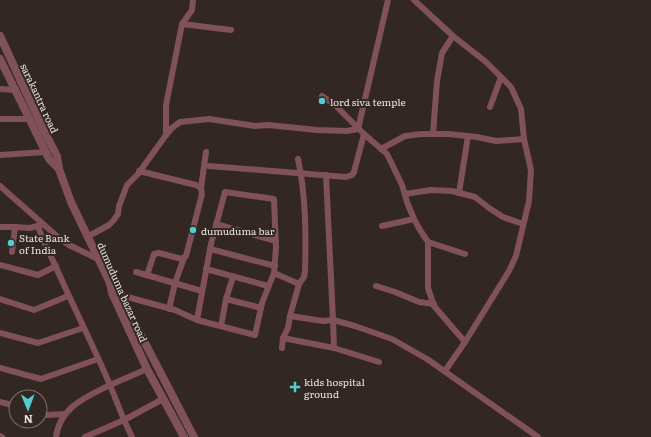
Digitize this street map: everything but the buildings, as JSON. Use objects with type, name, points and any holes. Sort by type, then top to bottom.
[{"type":"street","points":[[166,135],[166,106],[182,24],[192,10],[193,0]]},
{"type":"street","points":[[358,129],[388,0]]},
{"type":"street","points":[[414,0],[453,36],[486,62],[511,87],[521,109],[524,139],[531,170],[529,201],[516,256],[509,271],[465,342],[444,371]]},
{"type":"street","points":[[182,24],[231,30]]},
{"type":"street","name":"sarakantra road","points":[[0,36],[57,156],[59,169],[71,202],[87,237]]},
{"type":"street","points":[[433,134],[437,81],[442,53],[453,36]]},
{"type":"street","name":"sarakantra road","points":[[0,59],[49,159],[59,169]]},
{"type":"street","points":[[490,107],[493,95],[501,77]]},
{"type":"street","points":[[0,89],[15,90]]},
{"type":"street","points":[[322,96],[335,105],[358,129],[387,154],[402,185],[414,219],[428,242],[428,288],[434,304],[465,342]]},
{"type":"street","points":[[0,119],[29,119]]},
{"type":"street","name":"dumuduma bazar road","points":[[184,437],[147,369],[112,293],[110,283],[87,237],[109,225],[113,221],[118,214],[119,206],[128,185],[166,135],[180,122],[209,119],[246,125],[268,125],[317,130],[347,131],[358,129]]},
{"type":"street","points":[[210,166],[346,177],[352,176],[364,134]]},
{"type":"street","points":[[381,149],[405,136],[421,134],[468,136],[496,141],[524,139]]},
{"type":"street","points":[[459,193],[468,136]]},
{"type":"street","points":[[0,155],[46,152]]},
{"type":"street","points":[[170,309],[175,283],[184,258],[202,194],[200,188],[206,152]]},
{"type":"street","points":[[282,348],[283,338],[288,328],[299,284],[304,278],[305,271],[306,232],[301,173],[298,159]]},
{"type":"street","points":[[140,171],[196,185],[200,188]]},
{"type":"street","points":[[326,175],[334,320],[334,348]]},
{"type":"street","points":[[2,188],[40,225],[69,245],[98,259]]},
{"type":"street","points":[[405,194],[431,190],[452,191],[475,197],[503,217],[523,224]]},
{"type":"street","points":[[120,295],[170,309],[197,320],[255,335],[261,308],[268,286],[274,274],[276,241],[274,199],[225,192],[210,249],[197,320]]},
{"type":"street","points":[[382,226],[414,219]]},
{"type":"street","points":[[216,224],[276,241]]},
{"type":"street","points":[[0,228],[30,228],[40,225]]},
{"type":"street","points":[[40,225],[68,296],[92,344],[132,437]]},
{"type":"street","points":[[12,252],[16,227]]},
{"type":"street","points":[[428,242],[465,254]]},
{"type":"street","points":[[210,249],[275,266]]},
{"type":"street","points":[[147,275],[154,254],[159,253],[182,259],[184,258]]},
{"type":"street","points":[[0,265],[38,275],[56,266]]},
{"type":"street","points":[[206,269],[268,286]]},
{"type":"street","points":[[136,272],[202,291]]},
{"type":"street","points":[[274,274],[299,284]]},
{"type":"street","points":[[221,326],[226,299],[233,277]]},
{"type":"street","points":[[110,283],[120,295],[194,437]]},
{"type":"street","points":[[376,286],[419,302],[434,304]]},
{"type":"street","points":[[0,299],[34,310],[68,296]]},
{"type":"street","points":[[226,299],[261,308]]},
{"type":"street","points":[[290,316],[323,321],[334,320],[392,339],[427,359],[538,437]]},
{"type":"street","points":[[0,333],[38,344],[83,328]]},
{"type":"street","points":[[283,338],[334,348],[379,362]]},
{"type":"street","points":[[0,368],[41,379],[98,359]]},
{"type":"street","points":[[56,437],[60,423],[65,414],[81,400],[110,385],[147,369]]},
{"type":"street","points":[[85,437],[124,420],[163,400]]},
{"type":"street","points":[[48,415],[65,414]]},
{"type":"place","name":"lord siva temple","points":[[322,101]]},
{"type":"place","name":"dumuduma bar","points":[[193,230]]},
{"type":"place","name":"State Bank of India","points":[[11,243]]},
{"type":"place","name":"kids hospital ground","points":[[295,387]]}]
